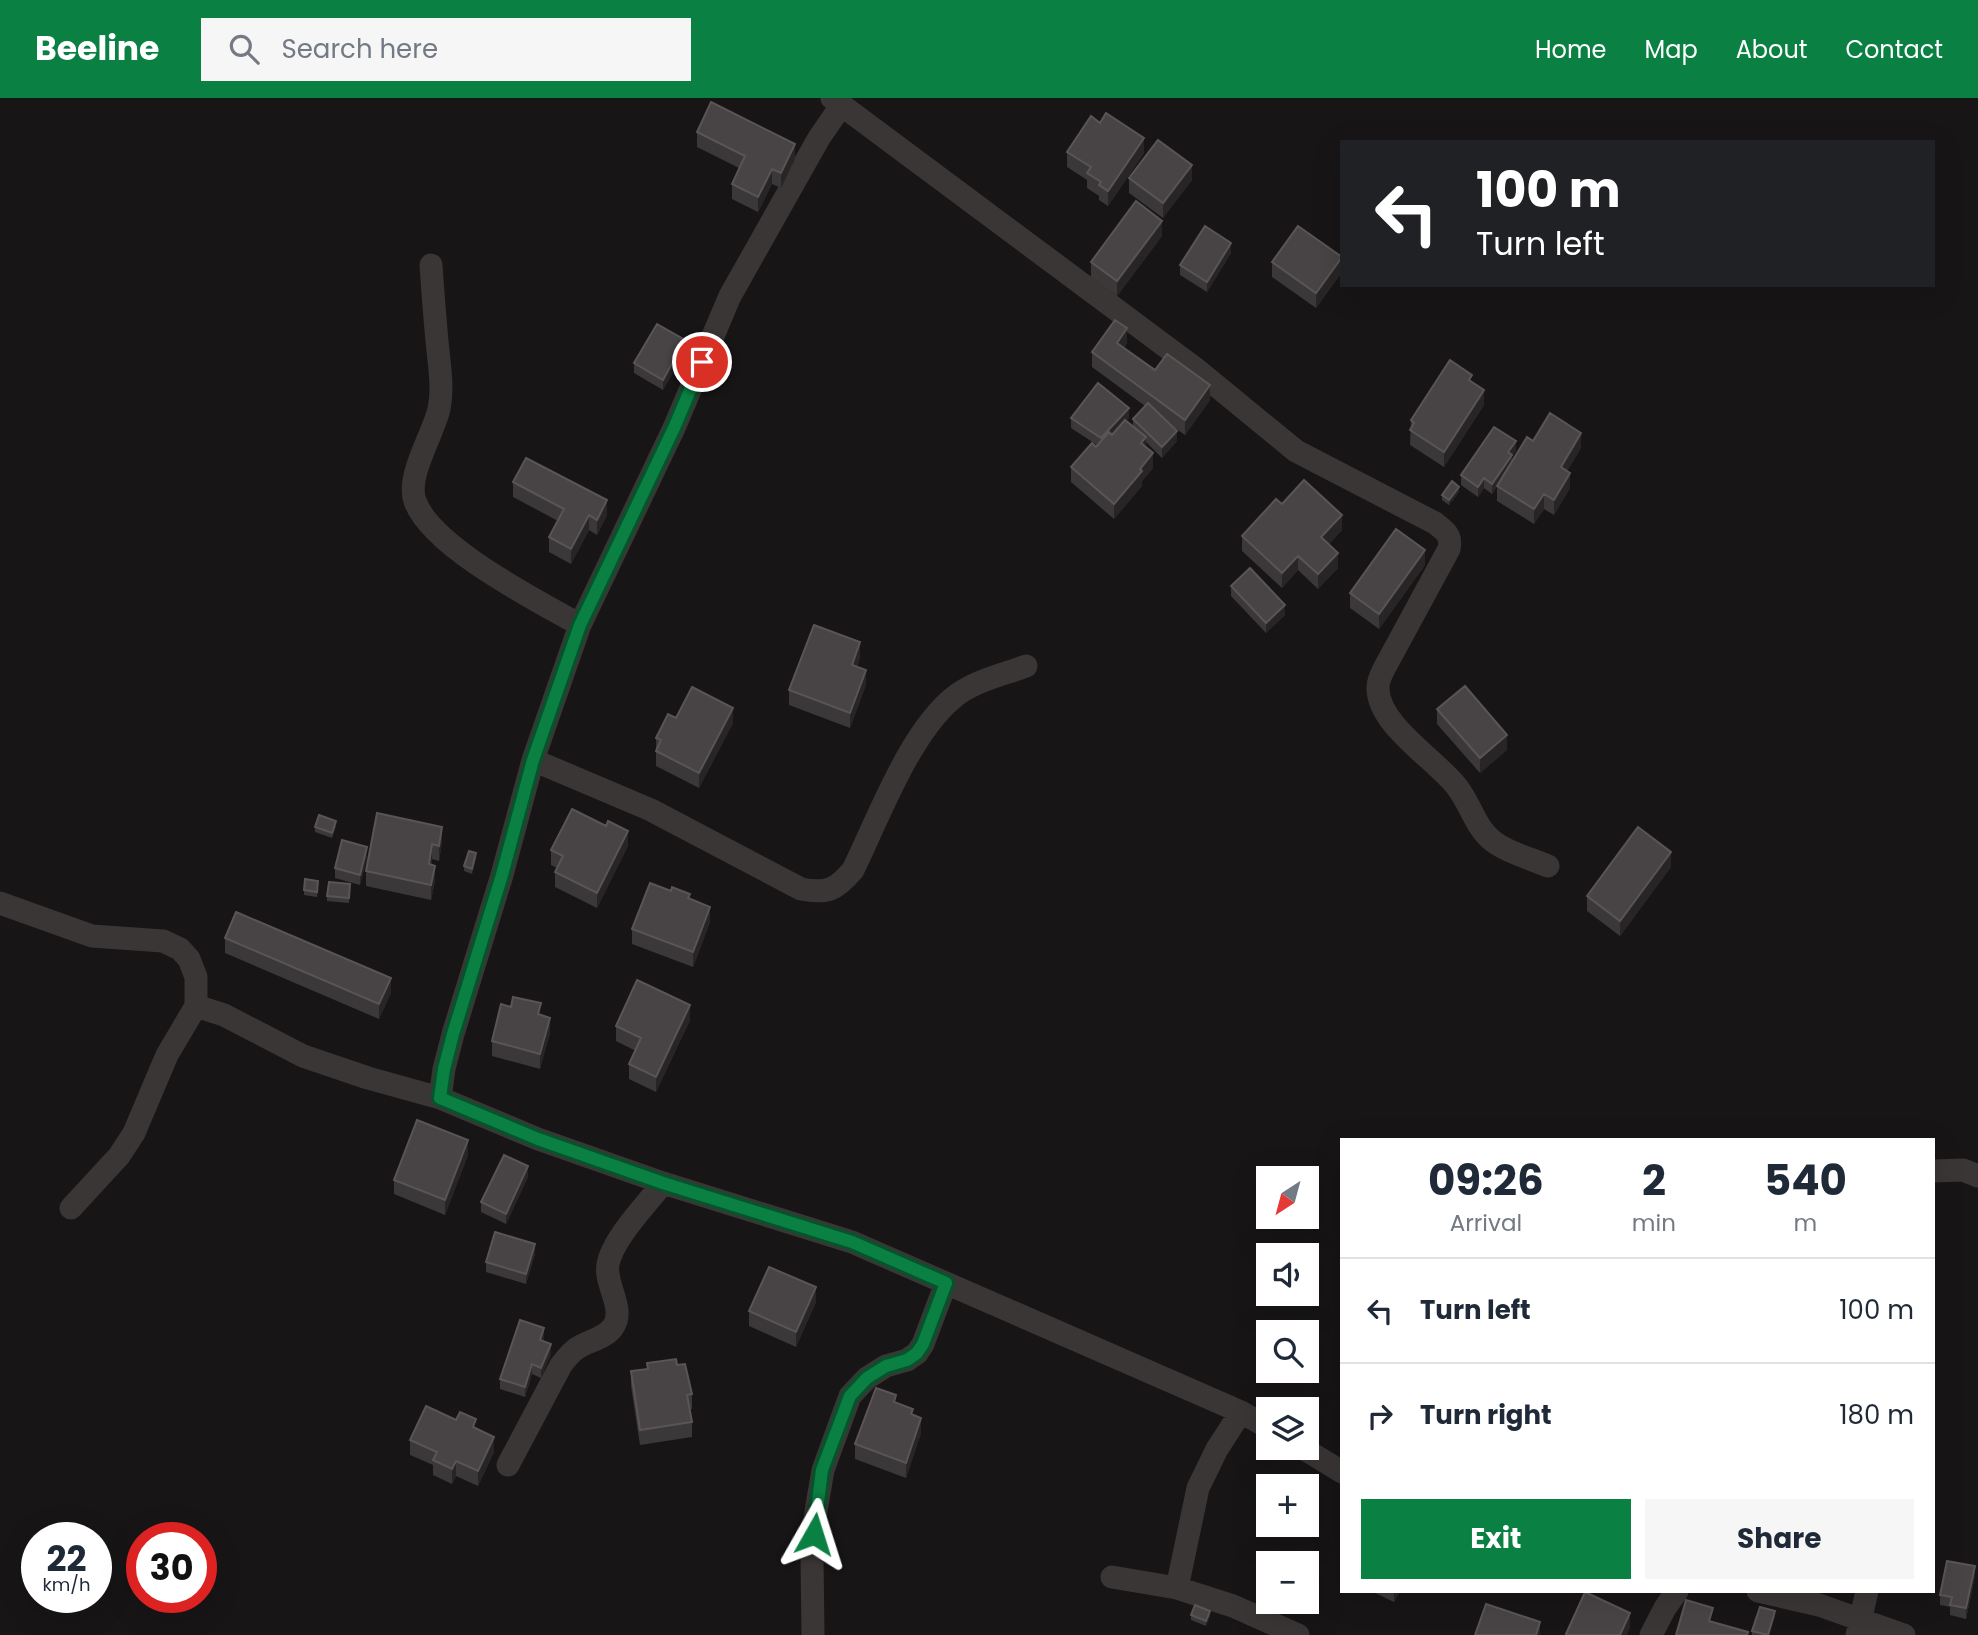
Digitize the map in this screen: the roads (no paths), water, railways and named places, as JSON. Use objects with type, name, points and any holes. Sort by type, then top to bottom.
[{"type":"street","points":[[440,1098],[453,1034],[502,875],[533,760],[580,625],[674,428],[730,296],[837,102],[1196,369],[1296,451],[1435,523],[1448,533],[1451,541],[1449,550],[1385,667],[1378,684],[1379,695],[1388,715],[1411,745],[1447,775],[1459,789],[1471,814],[1485,834],[1498,845],[1548,866]]},
{"type":"street","points":[[430,265],[441,385],[439,409],[413,485],[414,498],[420,513],[464,555],[580,625]]},
{"type":"street","points":[[533,760],[651,810],[801,889],[817,892],[833,889],[853,870],[907,758],[934,718],[953,698],[977,684],[1026,666]]},
{"type":"street","points":[[0,903],[92,936],[163,941],[180,949],[190,959],[196,977],[196,1006],[167,1055],[134,1133],[118,1156],[71,1208]]},
{"type":"street","points":[[196,1006],[235,1020],[303,1056],[440,1098],[538,1139],[663,1183],[852,1242],[1256,1421]]},
{"type":"street","points":[[1935,1171],[1963,1170],[1978,1177]]},
{"type":"street","points":[[508,1465],[561,1365],[573,1351],[607,1334],[615,1325],[617,1314],[606,1275],[609,1260],[617,1243],[663,1183]]},
{"type":"street","points":[[813,1635],[812,1557],[816,1511],[822,1470],[845,1409],[850,1396],[867,1378],[886,1366],[907,1360],[917,1353],[946,1283]]},
{"type":"street","points":[[1177,1588],[1198,1488],[1217,1449],[1241,1412]]},
{"type":"street","points":[[1319,1458],[1340,1471]]},
{"type":"street","points":[[1112,1577],[1177,1588],[1233,1606],[1297,1635]]},
{"type":"street","points":[[1651,1635],[1676,1593]]},
{"type":"street","points":[[1767,1593],[1819,1605],[1859,1628],[1904,1635]]},
{"type":"street","points":[[1859,1628],[1867,1593]]}]
